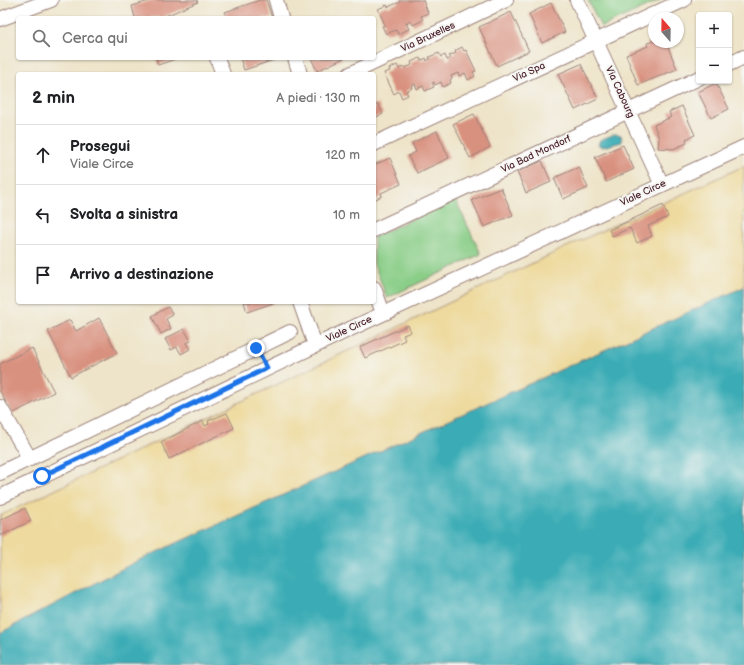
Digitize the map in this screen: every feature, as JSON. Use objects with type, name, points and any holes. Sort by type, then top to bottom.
[{"type":"street","points":[[0,19],[51,0]]},
{"type":"street","points":[[276,0],[280,16]]},
{"type":"street","name":"Via Bruxelles","points":[[354,72],[506,0]]},
{"type":"street","name":"Via Cabourg","points":[[577,0],[662,185]]},
{"type":"street","name":"Via Spa","points":[[376,143],[684,0]]},
{"type":"street","points":[[732,63],[744,57]]},
{"type":"street","points":[[218,60],[222,72]]},
{"type":"street","points":[[296,60],[299,72]]},
{"type":"street","name":"Via Bad Mondorf","points":[[376,229],[696,79]]},
{"type":"street","name":"Viale Circe","points":[[0,497],[383,313],[744,147]]},
{"type":"street","points":[[376,294],[383,313]]},
{"type":"street","points":[[301,304],[315,345]]},
{"type":"street","points":[[0,473],[290,332]]},
{"type":"street","points":[[256,348],[267,368]]},
{"type":"street","points":[[0,407],[30,459]]},
{"type":"green space","points":[[588,0],[660,0],[601,27]]},
{"type":"green space","points":[[455,199],[481,254],[387,298],[376,269],[376,236]]},
{"type":"sand","points":[[744,166],[744,287],[139,560],[0,633],[0,516],[573,244]]},
{"type":"water","points":[[615,134],[621,135],[622,142],[603,147],[598,145],[600,140]]},
{"type":"water","points":[[744,287],[744,665],[0,665],[0,633],[139,560]]},
{"type":"building","points":[[153,0],[197,0],[198,2],[165,16],[134,16],[132,6]]},
{"type":"building","points":[[260,0],[266,0],[271,16],[226,16],[225,12]]},
{"type":"building","points":[[399,0],[423,0],[428,13],[421,16],[423,20],[413,25],[411,21],[406,23],[409,29],[398,34],[396,30],[386,34],[382,26],[385,25],[378,9],[400,2]]},
{"type":"building","points":[[551,3],[565,32],[542,43],[529,14]]},
{"type":"building","points":[[511,12],[529,51],[497,66],[479,27]]},
{"type":"building","points":[[648,46],[648,48],[668,48],[677,69],[638,85],[626,55]]},
{"type":"building","points":[[462,47],[464,51],[466,50],[476,71],[473,72],[475,76],[468,80],[465,73],[459,76],[458,73],[451,76],[451,83],[443,87],[441,82],[435,85],[434,82],[432,83],[434,87],[425,91],[423,86],[417,89],[415,84],[411,86],[412,88],[406,91],[408,95],[402,98],[399,91],[394,94],[384,73],[390,71],[389,69],[397,65],[399,69],[404,66],[405,68],[412,65],[411,62],[420,58],[421,61],[426,58],[427,61],[430,59],[429,57],[439,53],[441,57],[445,55],[447,60],[451,58],[449,56],[456,53],[455,51]]},
{"type":"building","points":[[157,60],[172,60],[158,65]]},
{"type":"building","points":[[241,60],[274,60],[244,70]]},
{"type":"building","points":[[312,60],[340,60],[317,71]]},
{"type":"building","points":[[581,64],[598,99],[575,110],[558,74]]},
{"type":"building","points":[[716,84],[729,109],[711,118],[698,92]]},
{"type":"building","points":[[378,104],[383,114],[376,117],[376,105]]},
{"type":"building","points":[[682,106],[695,135],[686,139],[687,143],[673,149],[658,148],[659,138],[654,125],[671,117],[669,112]]},
{"type":"building","points":[[474,114],[490,147],[470,158],[453,124]]},
{"type":"building","points":[[437,131],[449,158],[417,173],[408,156],[416,152],[412,143]]},
{"type":"building","points":[[623,145],[634,169],[606,182],[595,157]]},
{"type":"building","points":[[390,158],[401,184],[381,193],[382,196],[376,199],[376,164]]},
{"type":"building","points":[[542,161],[551,182],[526,193],[517,172]]},
{"type":"building","points":[[579,167],[588,188],[563,199],[554,178]]},
{"type":"building","points":[[501,188],[513,215],[484,227],[472,200]]},
{"type":"building","points":[[663,205],[668,217],[648,226],[652,236],[637,243],[630,228],[612,236],[609,230]]},
{"type":"building","points":[[245,304],[270,304],[247,312]]},
{"type":"building","points":[[168,307],[173,315],[166,319],[171,329],[161,334],[152,316]]},
{"type":"building","points":[[99,318],[117,353],[71,377],[48,331],[70,320],[76,331]]},
{"type":"building","points":[[408,325],[411,332],[403,335],[405,340],[365,358],[360,347]]},
{"type":"building","points":[[184,329],[191,341],[186,343],[190,349],[181,354],[177,347],[171,350],[165,339]]},
{"type":"building","points":[[32,348],[54,392],[12,414],[0,391],[0,364]]},
{"type":"building","points":[[227,413],[234,428],[169,459],[161,442],[203,421],[205,426],[209,424],[208,421]]},
{"type":"building","points":[[25,508],[31,521],[0,536],[0,520]]},
{"type":"route","points":[[42,476],[267,368],[256,348]]}]
